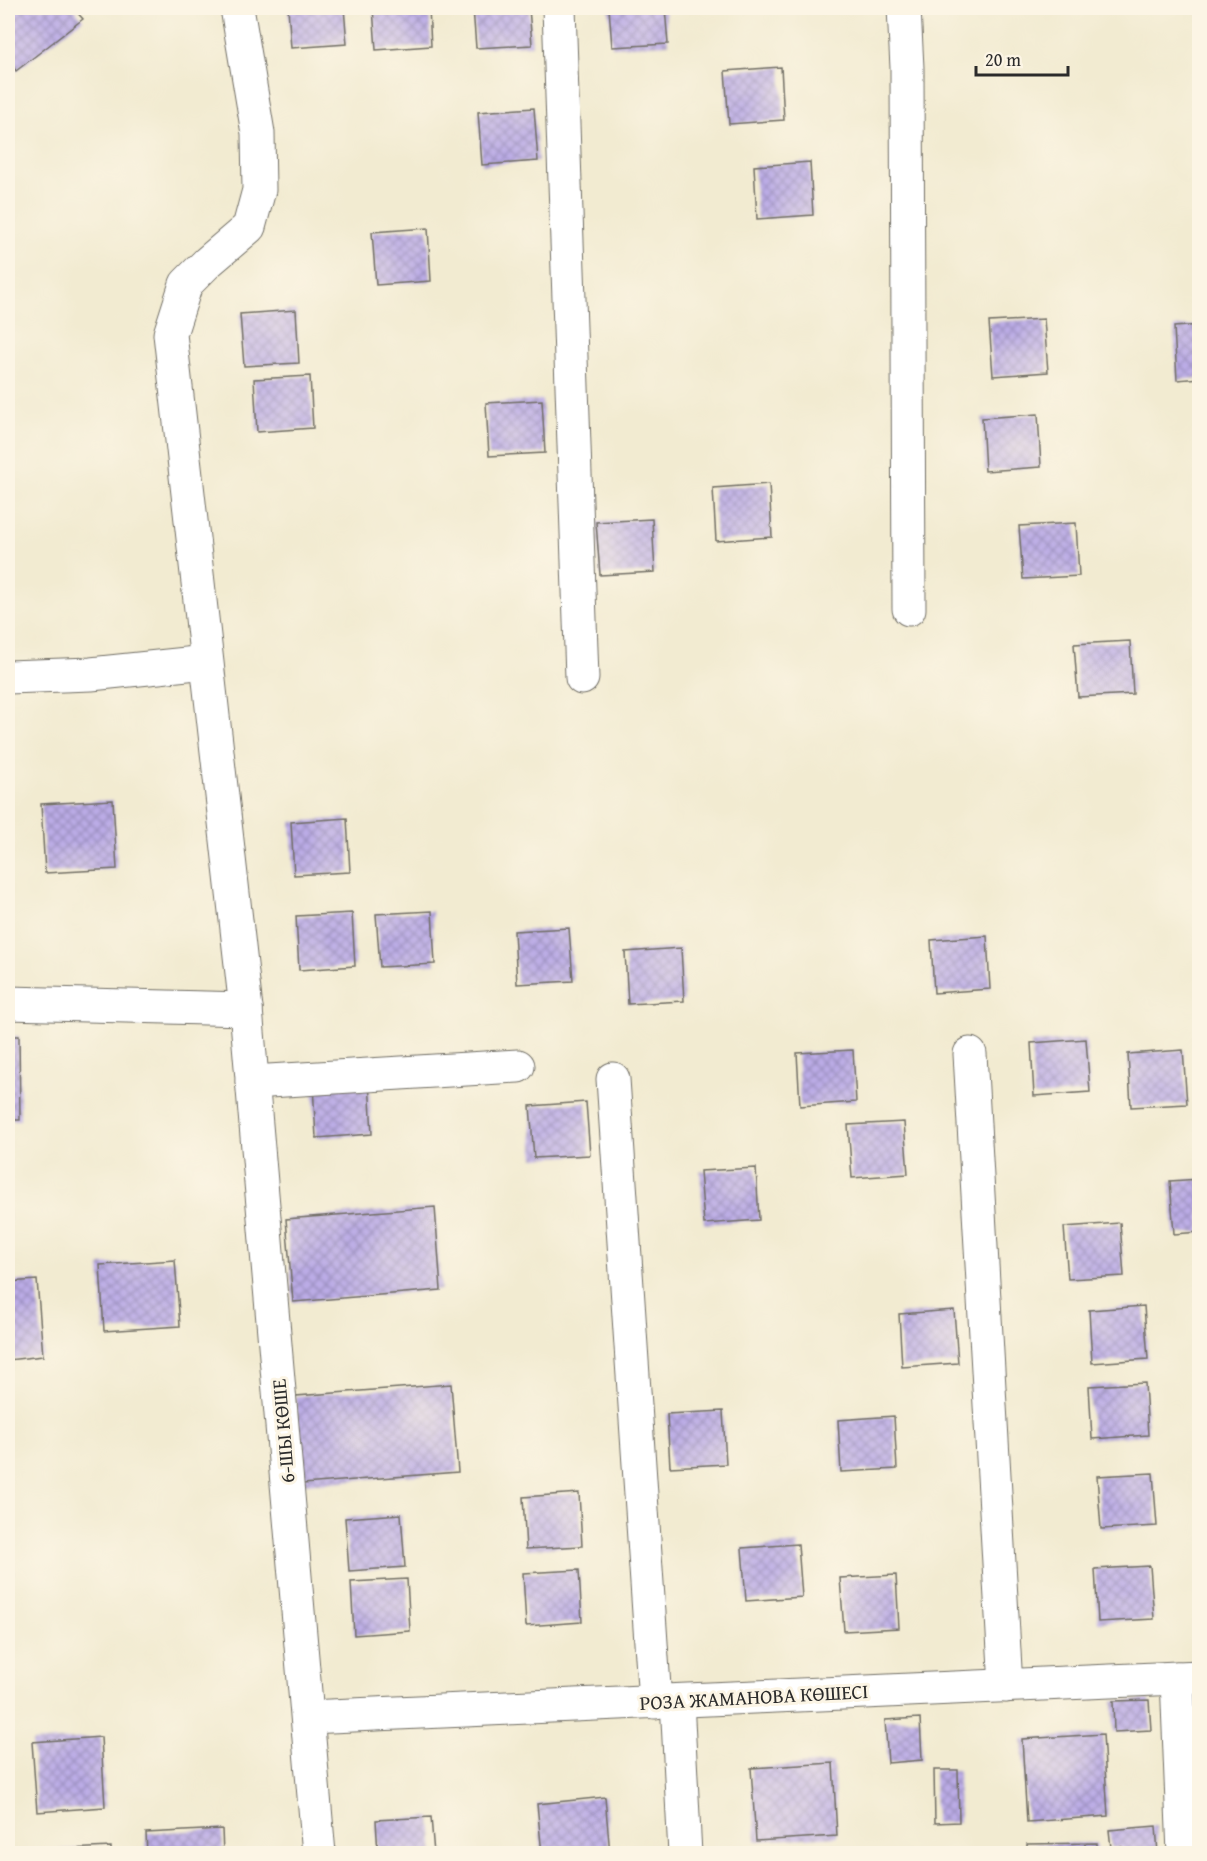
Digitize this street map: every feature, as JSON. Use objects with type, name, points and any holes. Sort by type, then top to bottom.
[{"type":"street","name":"6-ШЫ КӨШЕ","points":[[237,8],[258,133],[259,190],[249,226],[186,284],[170,334],[246,1009],[320,1854]]},
{"type":"street","points":[[559,8],[582,678]]},
{"type":"street","points":[[904,8],[907,68],[909,609]]},
{"type":"street","points":[[8,677],[91,674],[206,662]]},
{"type":"street","points":[[8,1003],[246,1009]]},
{"type":"street","points":[[970,1054],[1006,1686]]},
{"type":"street","points":[[252,1082],[518,1066]]},
{"type":"street","points":[[613,1079],[666,1701],[686,1854]]},
{"type":"street","points":[[1184,1854],[1188,1678]]},
{"type":"street","name":"РОЗА ЖАМАНОВА КӨШЕСІ","points":[[308,1717],[1188,1678]]},
{"type":"building","points":[[8,8],[73,8],[83,19],[16,71],[8,60]]},
{"type":"building","points":[[288,8],[344,8],[347,44],[291,48]]},
{"type":"building","points":[[373,8],[429,8],[431,46],[376,50]]},
{"type":"building","points":[[473,8],[529,8],[532,45],[476,48]]},
{"type":"building","points":[[609,8],[665,8],[668,44],[612,47]]},
{"type":"building","points":[[781,67],[784,120],[729,124],[725,71]]},
{"type":"building","points":[[534,108],[538,161],[482,165],[478,112]]},
{"type":"building","points":[[810,162],[813,215],[757,219],[754,166]]},
{"type":"building","points":[[428,228],[431,281],[376,285],[372,232]]},
{"type":"building","points":[[296,310],[299,363],[244,366],[240,314]]},
{"type":"building","points":[[1044,319],[1048,372],[993,376],[989,322]]},
{"type":"building","points":[[1200,325],[1200,378],[1177,380],[1174,327]]},
{"type":"building","points":[[310,376],[313,428],[257,432],[254,379]]},
{"type":"building","points":[[542,400],[545,453],[489,456],[486,403]]},
{"type":"building","points":[[1038,414],[1041,467],[985,471],[982,418]]},
{"type":"building","points":[[769,484],[772,537],[716,541],[713,488]]},
{"type":"building","points":[[652,519],[655,572],[600,575],[596,522]]},
{"type":"building","points":[[1076,523],[1079,576],[1023,579],[1019,526]]},
{"type":"building","points":[[1130,641],[1133,694],[1078,697],[1074,644]]},
{"type":"building","points":[[113,800],[117,869],[45,873],[41,804]]},
{"type":"building","points":[[347,818],[350,872],[294,875],[291,822]]},
{"type":"building","points":[[432,911],[435,964],[380,967],[376,914]]},
{"type":"building","points":[[352,913],[355,966],[299,970],[296,916]]},
{"type":"building","points":[[569,928],[573,981],[517,984],[514,931]]},
{"type":"building","points":[[987,936],[990,989],[934,993],[931,940]]},
{"type":"building","points":[[681,948],[684,1001],[628,1004],[625,952]]},
{"type":"building","points":[[8,1036],[19,1036],[20,1120],[8,1120]]},
{"type":"building","points":[[1086,1039],[1090,1092],[1034,1096],[1031,1043]]},
{"type":"building","points":[[853,1050],[856,1102],[800,1106],[797,1053]]},
{"type":"building","points":[[1183,1050],[1187,1104],[1131,1107],[1128,1054]]},
{"type":"building","points":[[369,1081],[372,1134],[316,1138],[313,1085]]},
{"type":"building","points":[[586,1102],[590,1155],[534,1158],[530,1106]]},
{"type":"building","points":[[904,1122],[908,1174],[852,1178],[848,1125]]},
{"type":"building","points":[[756,1168],[759,1220],[704,1224],[700,1171]]},
{"type":"building","points":[[1200,1179],[1200,1232],[1174,1234],[1170,1181]]},
{"type":"building","points":[[435,1207],[441,1290],[293,1302],[286,1219]]},
{"type":"building","points":[[9,1210],[10,1232],[8,1232]]},
{"type":"building","points":[[1120,1223],[1124,1276],[1068,1279],[1064,1227]]},
{"type":"building","points":[[175,1260],[180,1326],[104,1331],[100,1265]]},
{"type":"building","points":[[37,1280],[43,1356],[8,1360],[8,1282]]},
{"type":"building","points":[[1144,1306],[1148,1359],[1092,1363],[1089,1310]]},
{"type":"building","points":[[954,1310],[958,1363],[902,1367],[899,1314]]},
{"type":"building","points":[[1145,1383],[1148,1435],[1092,1439],[1089,1386]]},
{"type":"building","points":[[451,1384],[458,1472],[303,1484],[296,1396]]},
{"type":"building","points":[[723,1411],[726,1464],[670,1467],[667,1414]]},
{"type":"building","points":[[894,1416],[897,1469],[841,1472],[838,1420]]},
{"type":"building","points":[[1153,1473],[1157,1526],[1101,1529],[1097,1476]]},
{"type":"building","points":[[579,1493],[582,1546],[526,1549],[523,1497]]},
{"type":"building","points":[[401,1514],[405,1567],[349,1571],[345,1518]]},
{"type":"building","points":[[8,1521],[10,1521],[14,1574],[8,1574]]},
{"type":"building","points":[[798,1544],[802,1597],[746,1601],[742,1548]]},
{"type":"building","points":[[1150,1566],[1154,1619],[1098,1622],[1095,1569]]},
{"type":"building","points":[[579,1570],[582,1622],[526,1626],[523,1573]]},
{"type":"building","points":[[896,1575],[899,1628],[844,1631],[840,1578]]},
{"type":"building","points":[[407,1579],[410,1631],[354,1635],[351,1582]]},
{"type":"building","points":[[1149,1700],[1151,1730],[1114,1732],[1113,1701]]},
{"type":"building","points":[[920,1718],[922,1760],[888,1763],[885,1720]]},
{"type":"building","points":[[1103,1734],[1108,1816],[1027,1822],[1022,1739]]},
{"type":"building","points":[[101,1737],[105,1807],[37,1812],[32,1742]]},
{"type":"building","points":[[833,1763],[837,1836],[756,1841],[751,1768]]},
{"type":"building","points":[[934,1770],[958,1770],[959,1822],[935,1823]]},
{"type":"building","points":[[605,1797],[610,1854],[542,1854],[537,1804]]},
{"type":"building","points":[[431,1817],[434,1854],[378,1854],[376,1820]]},
{"type":"building","points":[[1156,1826],[1158,1854],[1122,1854],[1122,1847],[1111,1848],[1109,1830]]},
{"type":"building","points":[[222,1829],[223,1854],[147,1854],[146,1833]]},
{"type":"building","points":[[1097,1843],[1097,1854],[1027,1854],[1027,1844]]},
{"type":"building","points":[[111,1847],[111,1854],[49,1854],[48,1850]]}]
